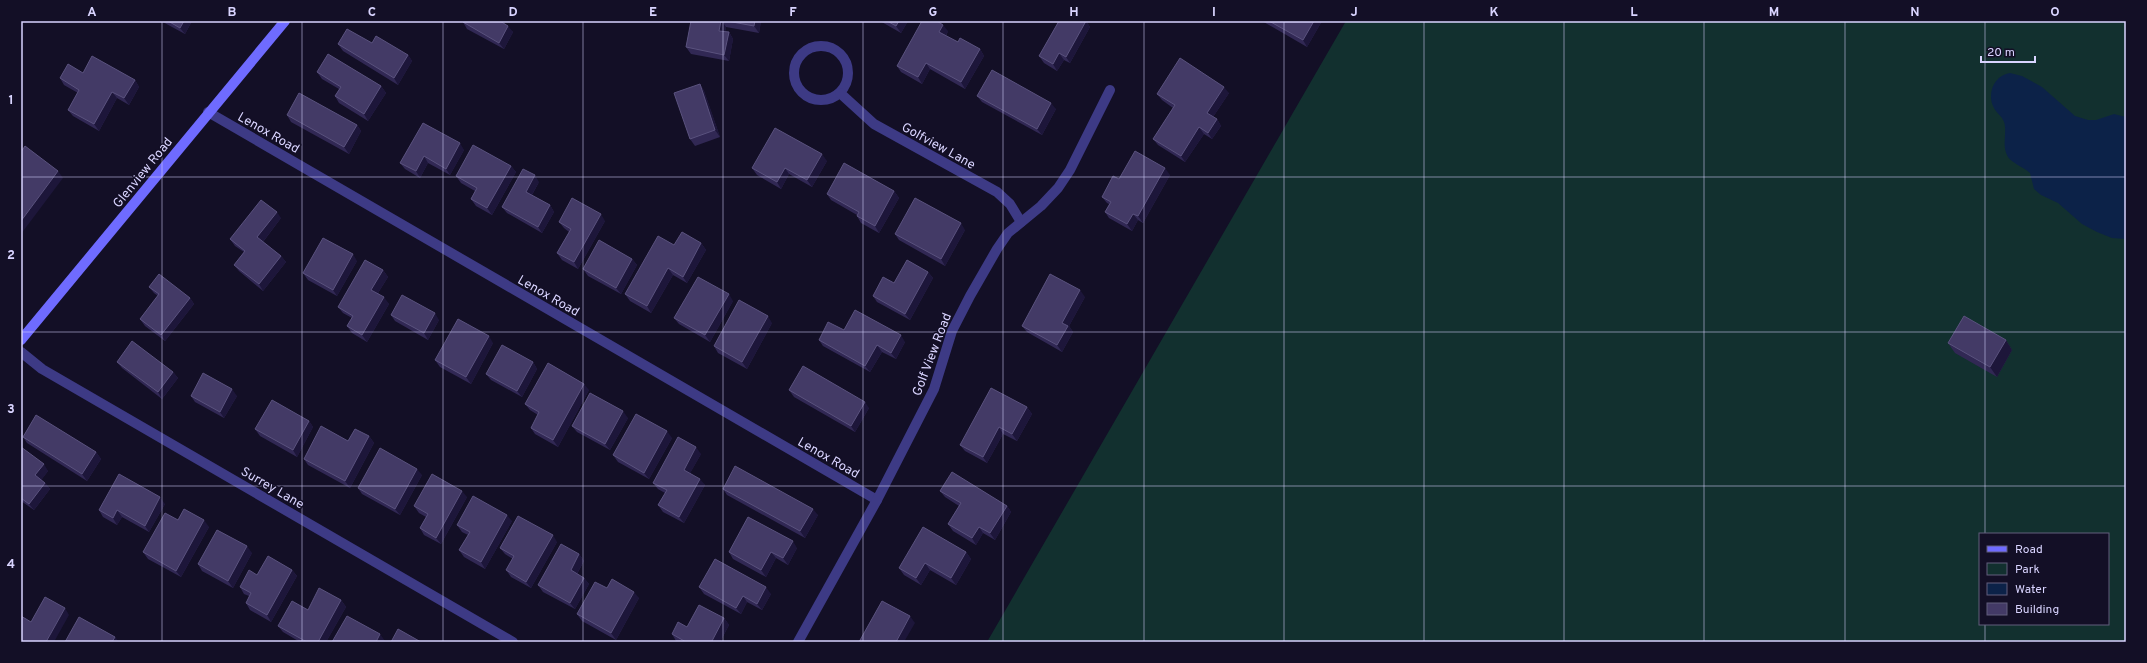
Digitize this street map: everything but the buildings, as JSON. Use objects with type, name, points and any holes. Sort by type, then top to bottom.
[{"type":"main road","name":"Glenview Road","points":[[21,340],[208,112],[285,21]]},
{"type":"street","points":[[820,46],[830,48],[841,54],[847,65],[848,76],[845,86],[840,93],[832,98],[822,100],[810,98],[802,92],[796,82],[795,72],[797,62],[804,53],[820,46]]},
{"type":"street","name":"Golf View Road","points":[[798,642],[877,500],[934,389],[952,331],[970,296],[1008,233],[1042,206],[1058,188],[1070,170],[1110,90]]},
{"type":"street","name":"Golfview Lane","points":[[840,93],[874,124],[998,192],[1010,204],[1021,222]]},
{"type":"street","name":"Lenox Road","points":[[208,112],[877,500]]},
{"type":"street","name":"Surrey Lane","points":[[21,352],[42,369],[513,642]]},
{"type":"green space","points":[[1346,21],[2126,21],[2126,642],[987,642]]},
{"type":"water","points":[[2010,73],[2022,76],[2042,87],[2075,116],[2088,120],[2096,120],[2114,114],[2126,117],[2126,239],[2112,238],[2082,224],[2058,203],[2041,195],[2034,189],[2030,173],[2008,157],[2005,146],[2005,124],[1993,106],[1991,95],[1996,81],[2005,74]]}]
